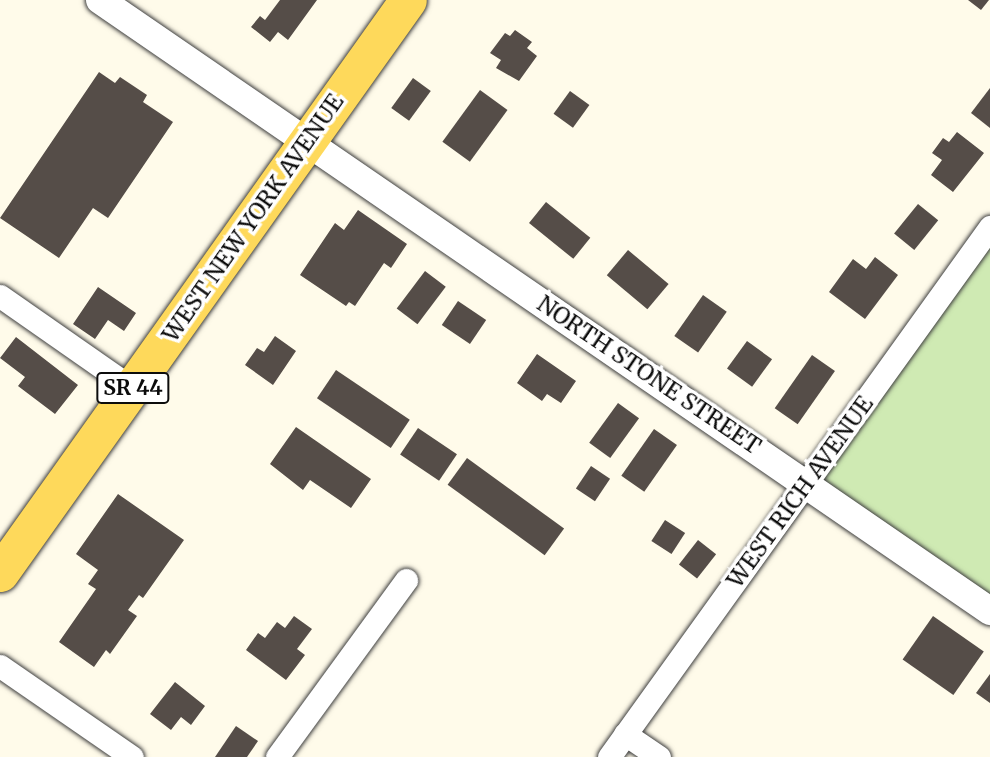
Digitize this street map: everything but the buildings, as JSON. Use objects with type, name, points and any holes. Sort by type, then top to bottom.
[{"type":"main road","name":"WEST NEW YORK AVENUE","points":[[0,573],[408,0]]},
{"type":"street","name":"NORTH STONE STREET","points":[[100,0],[990,611]]},
{"type":"street","name":"WEST RICH AVENUE","points":[[609,757],[990,227]]},
{"type":"street","points":[[0,296],[132,388]]},
{"type":"street","points":[[277,757],[406,580]]},
{"type":"street","points":[[0,666],[132,757]]},
{"type":"street","points":[[625,734],[659,757]]},
{"type":"green space","points":[[990,227],[990,611],[806,483]]}]
